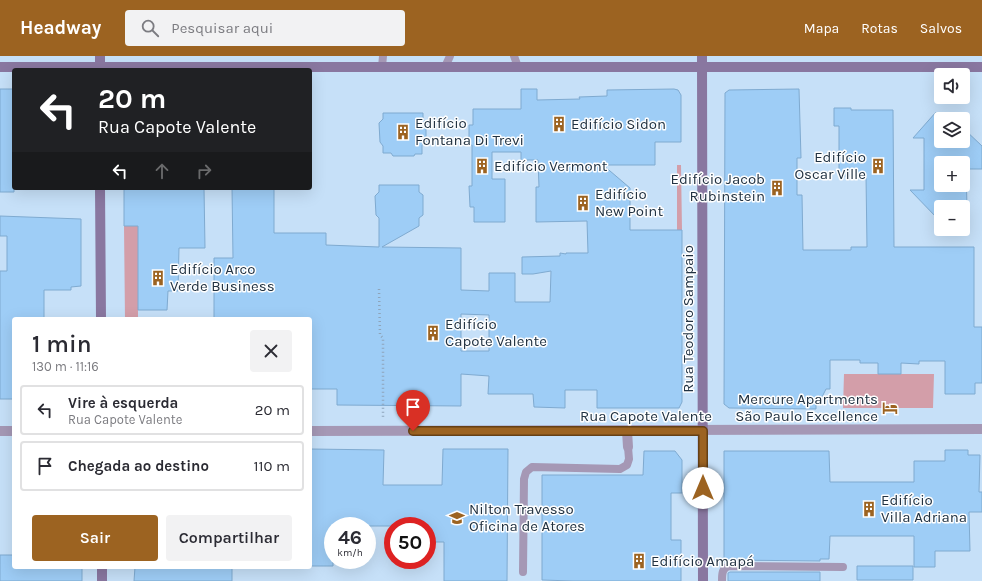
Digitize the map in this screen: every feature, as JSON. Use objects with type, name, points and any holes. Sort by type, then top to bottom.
[{"type":"street","points":[[100,56],[100,68]]},
{"type":"street","name":"Rua Teodoro Sampaio","points":[[702,56],[703,581]]},
{"type":"street","points":[[0,67],[982,67]]},
{"type":"street","points":[[100,190],[101,317]]},
{"type":"street","name":"Rua Capote Valente","points":[[312,431],[982,430]]},
{"type":"street","points":[[0,431],[12,431]]},
{"type":"street","points":[[627,431],[628,447]]},
{"type":"street","points":[[102,569],[102,581]]},
{"type":"lane","points":[[382,67],[383,56]]},
{"type":"lane","points":[[445,67],[450,56]]},
{"type":"lane","points":[[514,56],[518,67]]},
{"type":"lane","points":[[524,572],[524,479],[526,472],[532,467],[620,469],[627,465],[629,459],[628,447]]},
{"type":"lane","points":[[722,581],[722,570],[729,566],[843,566]]},
{"type":"path","points":[[379,289],[380,335],[383,338],[383,418]]},
{"type":"shaded area","points":[[677,165],[681,165],[682,230],[677,230]]},
{"type":"shaded area","points":[[124,226],[168,226],[138,247],[138,317],[125,317]]},
{"type":"shaded area","points":[[844,374],[934,374],[933,408],[843,408]]},
{"type":"building","points":[[0,89],[12,89],[12,190],[14,190],[14,192],[0,192]]},
{"type":"building","points":[[521,89],[537,89],[537,100],[580,99],[579,97],[607,96],[607,90],[678,90],[681,95],[681,142],[655,142],[655,165],[603,165],[630,188],[630,230],[682,230],[682,402],[679,408],[597,408],[597,390],[565,390],[565,408],[534,407],[533,394],[488,394],[489,376],[461,374],[461,406],[337,405],[337,389],[312,389],[312,317],[214,317],[214,258],[233,258],[232,190],[274,190],[274,233],[326,233],[326,245],[379,247],[379,218],[376,215],[375,196],[379,192],[379,185],[419,185],[419,192],[423,195],[423,215],[419,218],[419,226],[382,247],[461,248],[461,290],[489,291],[489,273],[515,273],[515,302],[550,302],[551,271],[522,274],[522,257],[560,256],[560,253],[588,253],[587,221],[536,222],[536,187],[539,187],[538,160],[521,160],[521,152],[492,152],[492,179],[505,179],[505,222],[474,222],[474,207],[470,207],[469,186],[472,186],[472,145],[469,145],[469,125],[473,125],[473,109],[521,109]],"holes":[[[461,314],[489,315],[489,351],[461,351]]]},
{"type":"building","points":[[799,89],[801,158],[797,158],[797,195],[802,195],[803,250],[851,250],[851,247],[867,247],[866,176],[839,176],[839,126],[834,126],[834,108],[851,108],[851,110],[893,110],[894,247],[974,247],[974,327],[982,327],[982,383],[975,383],[975,394],[945,394],[945,361],[919,361],[919,364],[901,363],[901,374],[878,374],[878,363],[860,363],[860,360],[830,360],[830,389],[826,389],[822,397],[816,401],[816,409],[729,408],[724,404],[725,93],[729,90]]},
{"type":"building","name":"Edifício Fontana Di Trevi","points":[[383,113],[423,113],[423,119],[426,123],[426,142],[422,145],[422,154],[415,154],[414,156],[393,156],[391,153],[383,153],[383,146],[380,142],[379,123],[383,119]]},
{"type":"building","points":[[934,114],[934,148],[970,148],[970,135],[982,146],[982,169],[970,169],[970,156],[934,156],[934,192],[967,192],[967,200],[934,200],[934,215],[910,190],[924,190],[924,138],[913,138]]},
{"type":"building","points":[[124,190],[204,190],[205,248],[179,248],[178,291],[168,291],[167,310],[138,310],[138,226],[124,226]]},
{"type":"building","points":[[0,216],[81,219],[81,286],[71,287],[71,290],[44,290],[44,317],[12,317],[12,399],[0,399],[0,271],[7,271],[7,236],[0,236]]},
{"type":"building","points":[[312,449],[384,450],[383,485],[442,485],[443,449],[508,449],[507,581],[444,581],[444,542],[436,542],[436,517],[384,517],[384,526],[376,526],[376,517],[324,517],[324,566],[312,566]]},
{"type":"building","points":[[945,450],[968,450],[968,455],[980,455],[979,492],[982,492],[982,512],[969,512],[970,551],[935,551],[935,567],[914,567],[914,536],[830,536],[829,559],[820,559],[820,561],[729,560],[724,562],[724,451],[829,451],[830,482],[914,482],[914,461],[945,461]]},
{"type":"building","points":[[644,451],[675,451],[682,460],[682,493],[671,493],[671,540],[681,540],[681,581],[542,580],[542,475],[643,475]]},
{"type":"building","points":[[0,555],[12,555],[12,569],[82,569],[82,581],[0,581]]},
{"type":"building","points":[[857,566],[913,566],[913,580],[857,580]]},
{"type":"building","points":[[135,569],[232,569],[232,581],[134,581]]},
{"type":"building","points":[[820,572],[820,581],[728,581],[728,573]]},
{"type":"place","name":"Edifício Sidon","points":[[559,124]]},
{"type":"place","name":"Edifício Fontana Di Trevi","points":[[403,132]]},
{"type":"place","name":"Edifício Vermont","points":[[482,166]]},
{"type":"place","name":"Edifício Oscar Ville","points":[[878,166]]},
{"type":"place","name":"Edifício Jacob Rubinstein","points":[[777,188]]},
{"type":"place","name":"Edifício New Point","points":[[583,203]]},
{"type":"place","name":"Edifício Arco Verde Business","points":[[158,278]]},
{"type":"place","name":"Edifício Capote Valente","points":[[433,333]]},
{"type":"place","name":"Mercure Apartments São Paulo Excellence","points":[[890,408]]},
{"type":"place","name":"Edifício Villa Adriana","points":[[869,509]]},
{"type":"place","name":"Nilton Travesso Oficina de Atores","points":[[457,518]]},
{"type":"place","name":"Edifício Amapá","points":[[639,561]]},
{"type":"route","points":[[413,431],[703,431],[703,488]]}]
